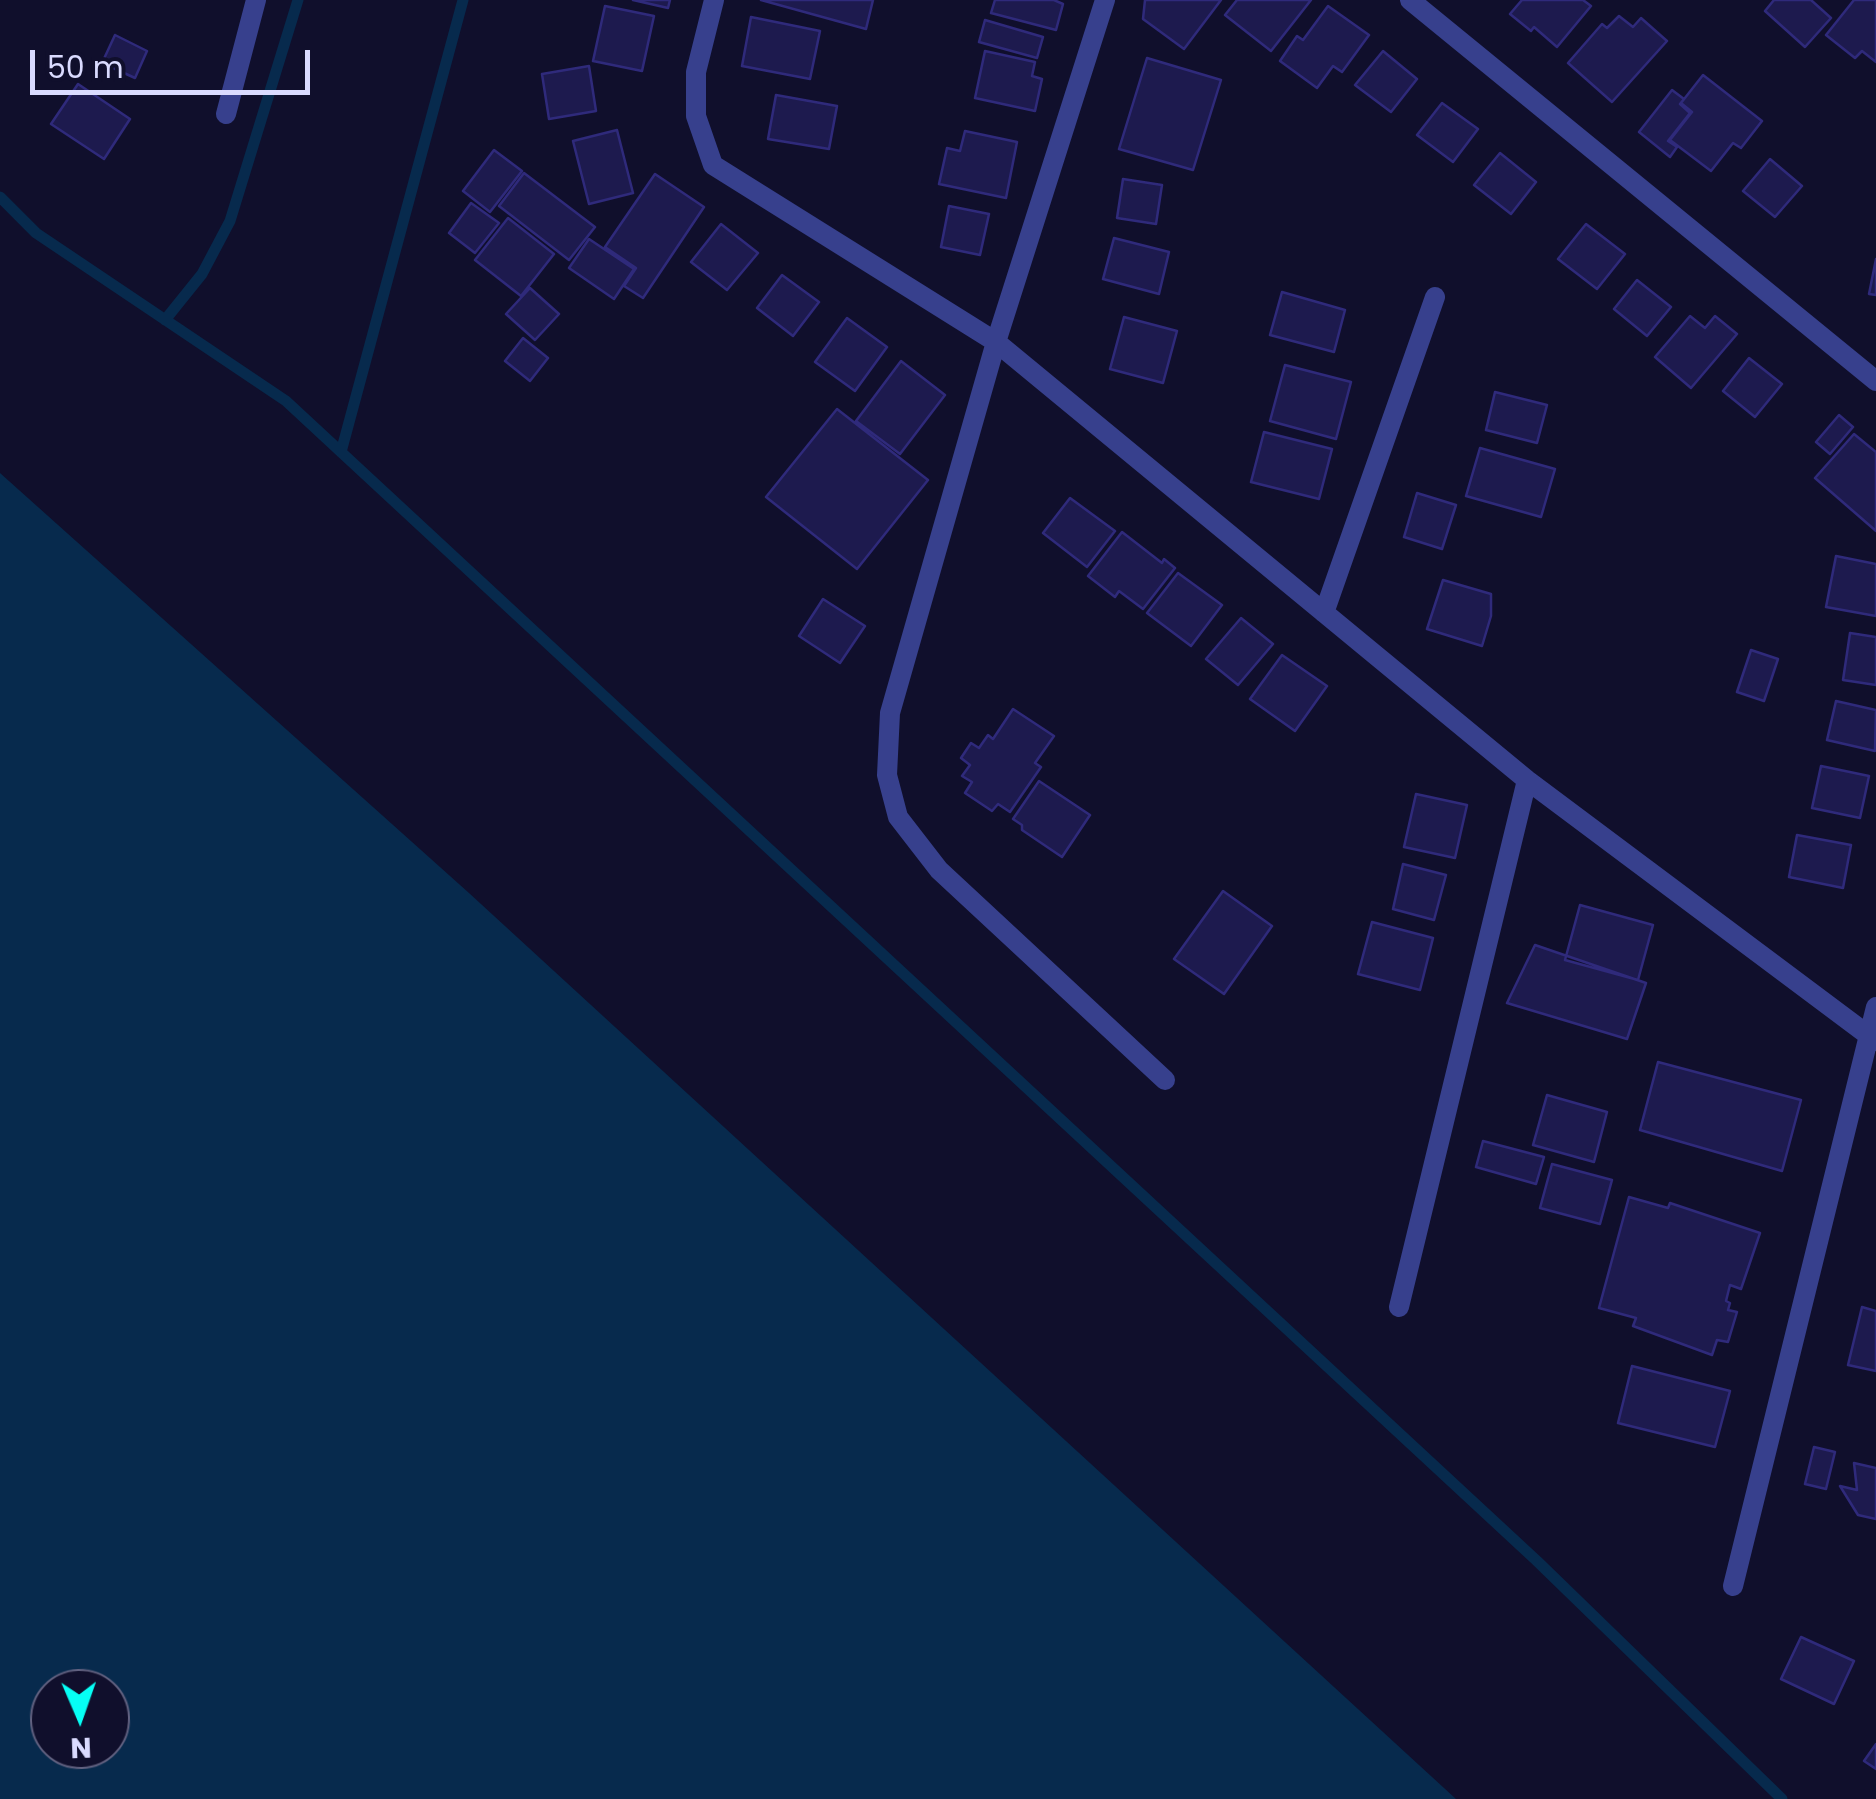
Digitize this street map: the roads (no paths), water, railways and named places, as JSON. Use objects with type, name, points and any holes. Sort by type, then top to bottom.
[{"type":"street","points":[[226,114],[256,0]]},
{"type":"street","points":[[714,0],[696,72],[696,116],[712,165],[996,342],[1527,780],[1873,1039]]},
{"type":"street","points":[[1105,0],[996,342],[890,713],[887,775],[898,816],[939,870],[1165,1080]]},
{"type":"street","points":[[1410,0],[1876,381]]},
{"type":"street","points":[[1324,613],[1435,297]]},
{"type":"street","points":[[1399,1306],[1527,780]]},
{"type":"street","points":[[1733,1586],[1873,1039],[1876,1007]]},
{"type":"water","points":[[0,473],[469,893],[1456,1799],[0,1799]]},
{"type":"waterway","points":[[165,320],[202,274],[230,221],[298,0]]},
{"type":"waterway","points":[[341,452],[463,0]]},
{"type":"waterway","points":[[0,197],[36,233],[286,401],[1537,1561],[1782,1799]]}]
